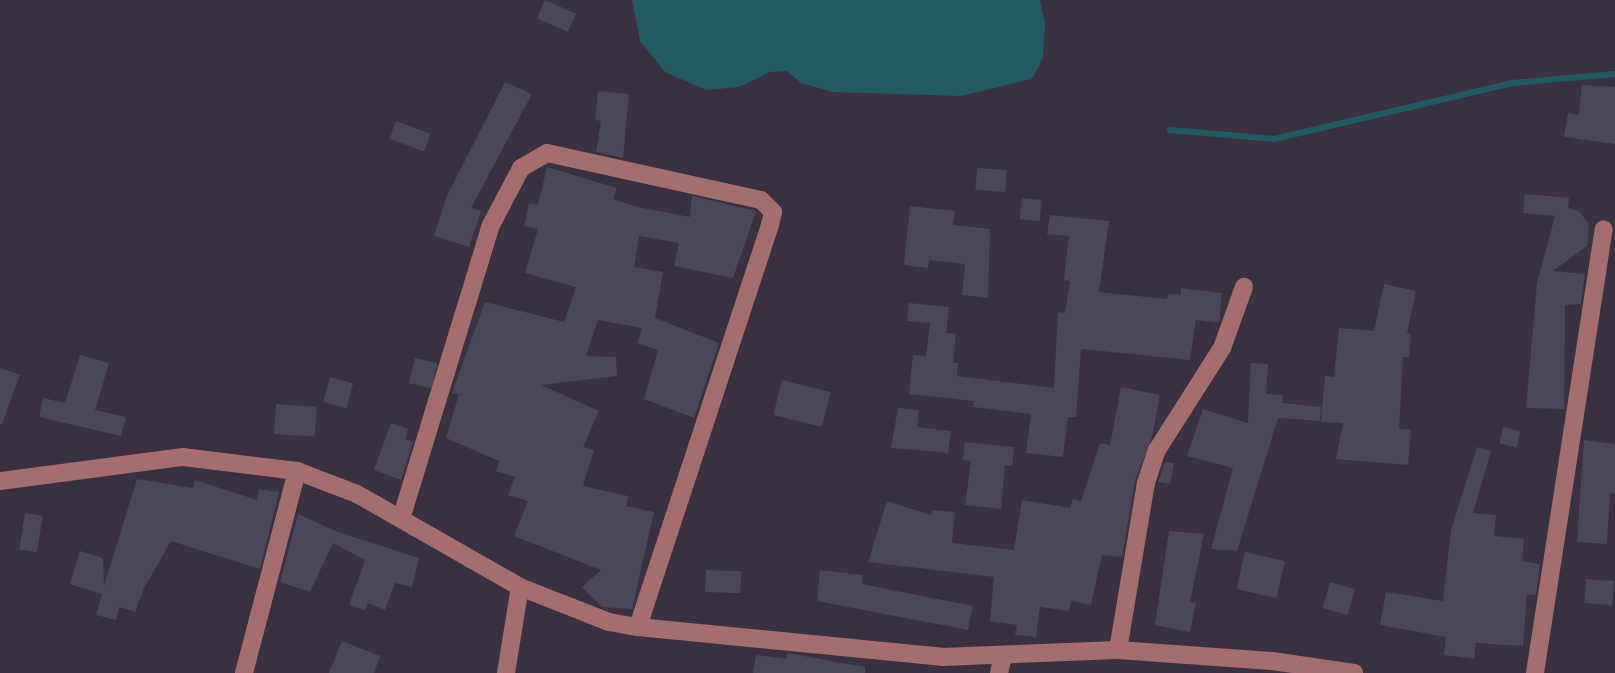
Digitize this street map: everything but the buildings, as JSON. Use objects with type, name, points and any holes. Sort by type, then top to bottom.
[{"type":"street","points":[[401,519],[491,225],[521,168],[547,153],[761,200],[772,212],[770,225],[638,627]]},
{"type":"street","points":[[1535,673],[1604,229]]},
{"type":"street","points":[[1118,650],[1146,483],[1157,450],[1222,348],[1244,288]]},
{"type":"street","points":[[0,481],[183,457],[297,471],[357,494],[520,587],[610,622],[638,627],[1001,664],[1118,650],[1272,661],[1354,673]]},
{"type":"street","points":[[244,673],[297,471]]},
{"type":"street","points":[[506,673],[520,587]]},
{"type":"shaded area","points":[[632,0],[1040,0],[1045,22],[1043,58],[1032,79],[961,96],[833,92],[801,83],[787,71],[770,72],[739,87],[706,90],[665,72],[640,41]]},
{"type":"waterway","points":[[1170,130],[1274,139],[1512,83],[1615,74]]}]
